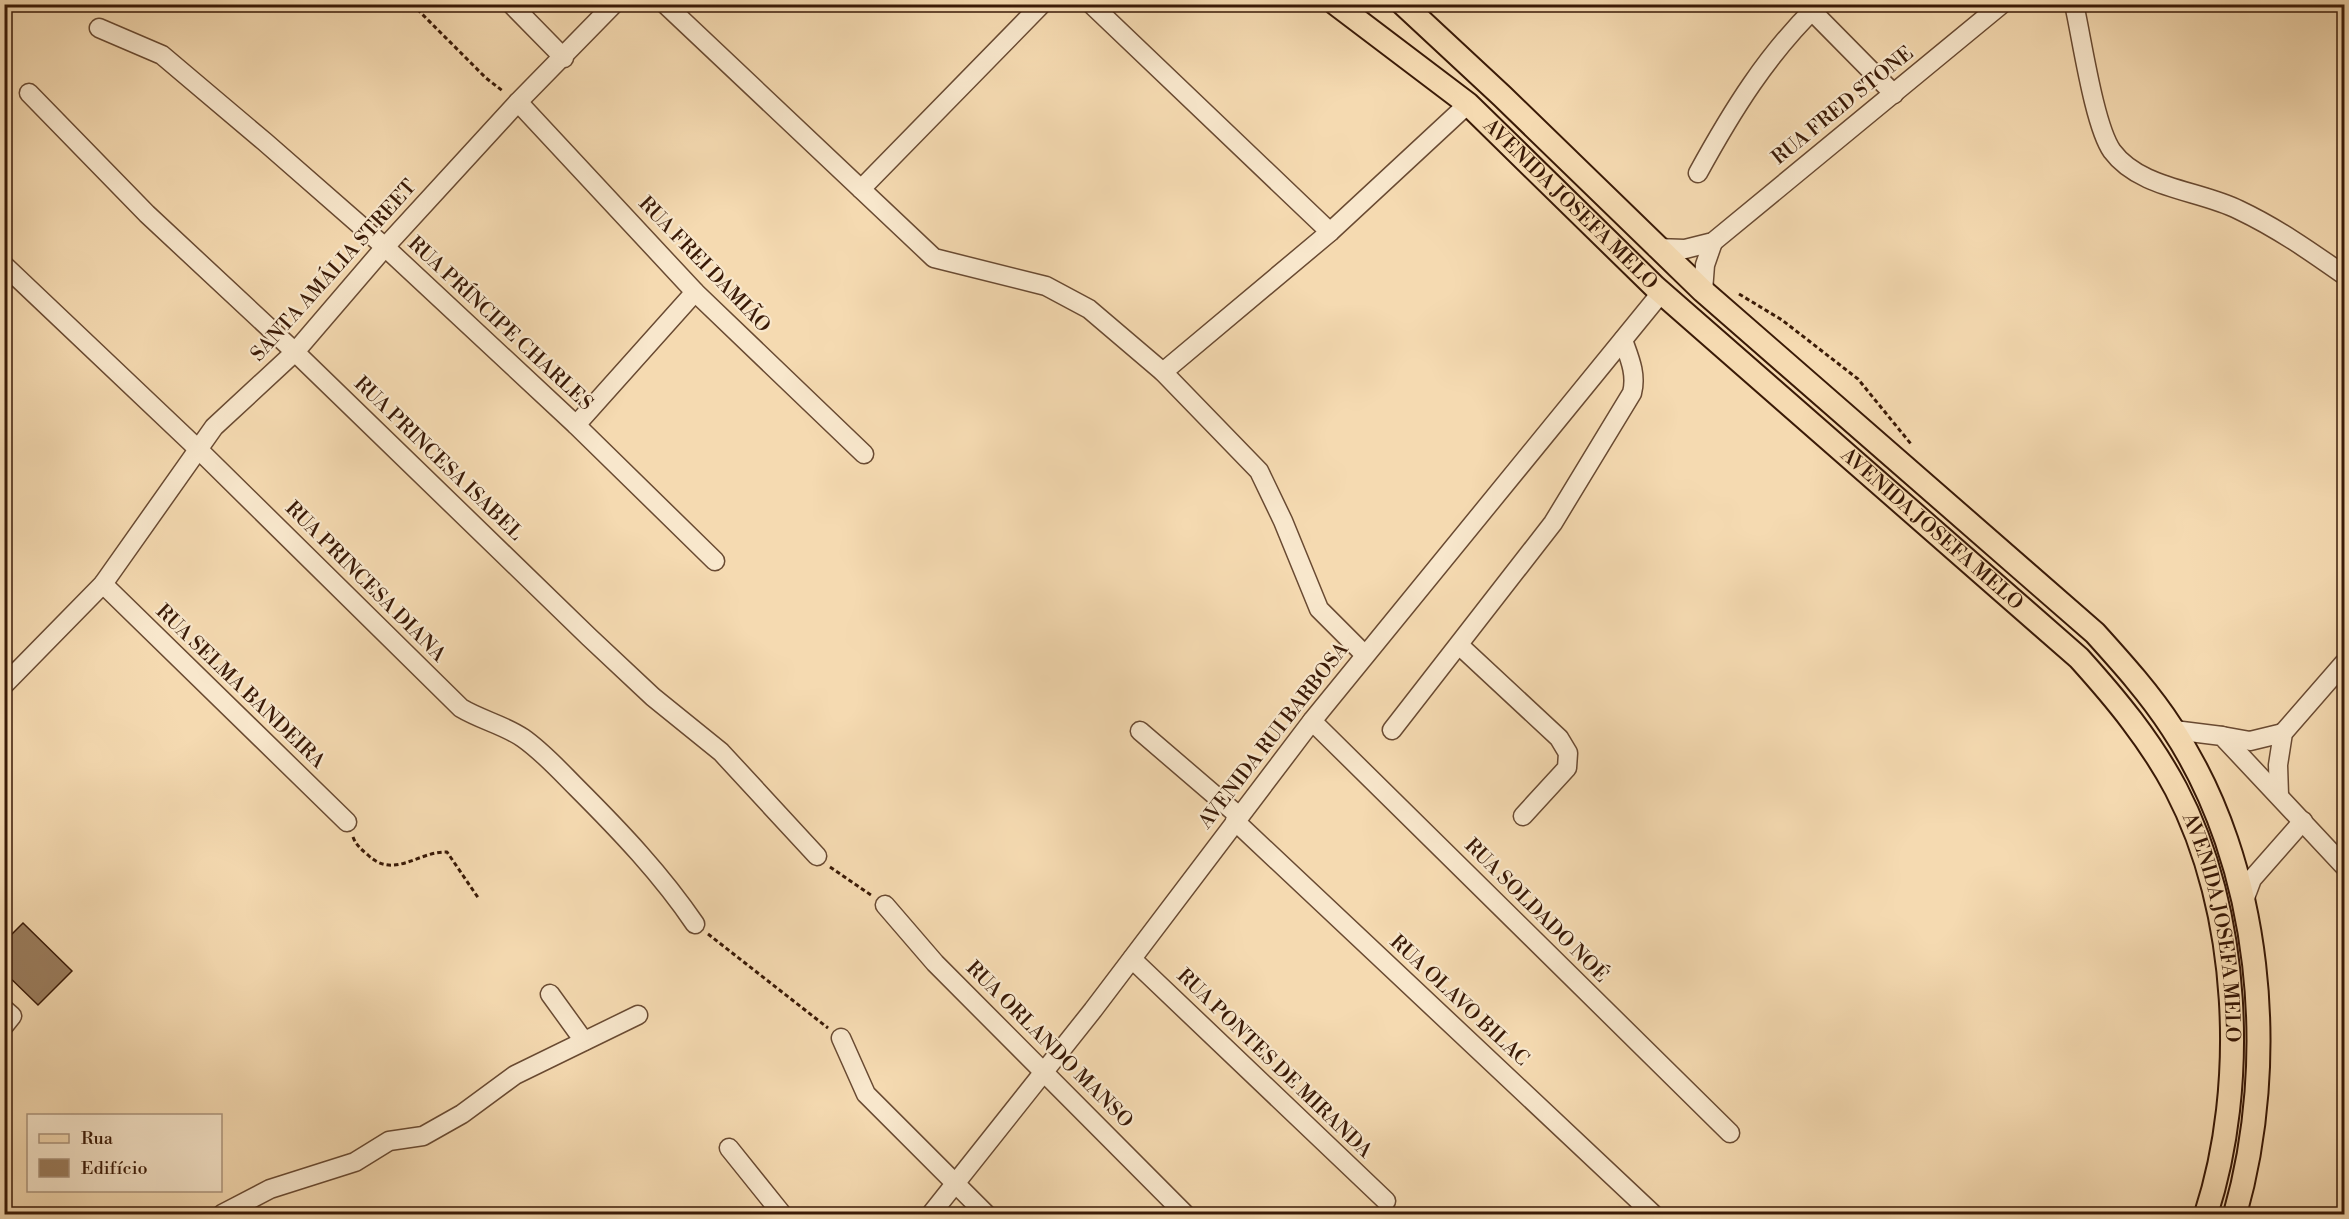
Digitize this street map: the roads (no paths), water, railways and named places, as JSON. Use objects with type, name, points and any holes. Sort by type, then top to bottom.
[{"type":"main road","name":"AVENIDA JOSEFA MELO","points":[[1335,4],[1468,104],[1661,293],[2079,658],[2122,706],[2151,746],[2176,791],[2194,834],[2213,890],[2227,954],[2231,1005],[2230,1089],[2224,1144],[2206,1215]]},
{"type":"main road","name":"AVENIDA JOSEFA MELO","points":[[1403,4],[1502,96],[1656,248],[1703,291],[2095,633],[2141,684],[2174,730],[2199,775],[2218,821],[2251,937],[2259,1012],[2259,1076],[2250,1152],[2235,1215]]},
{"type":"street","points":[[511,4],[564,58]]},
{"type":"street","name":"SANTA AMÁLIA STREET","points":[[4,685],[103,584],[214,427],[295,352],[385,247],[518,102],[564,58],[614,4]]},
{"type":"street","points":[[665,4],[934,258],[1046,286],[1089,309],[1163,372],[1258,471],[1283,521],[1319,609],[1365,655]]},
{"type":"street","points":[[861,189],[1042,4]]},
{"type":"street","points":[[1091,4],[1330,232]]},
{"type":"street","points":[[2074,4],[2104,136],[2122,161],[2132,171],[2166,185],[2199,193],[2283,232],[2344,274]]},
{"type":"street","name":"RUA FRED STONE","points":[[1656,248],[1685,249],[1713,242],[1995,7]]},
{"type":"street","points":[[1698,173],[1753,79],[1783,40],[1816,8],[1893,94]]},
{"type":"street","name":"RUA PRÍNCIPE CHARLES","points":[[99,28],[162,55],[178,68],[385,247],[576,425],[716,561]]},
{"type":"street","name":"RUA PRINCESA ISABEL","points":[[29,93],[147,214],[295,352],[597,645],[653,697],[721,752],[817,856]]},
{"type":"street","name":"RUA FREI DAMIÃO","points":[[518,102],[695,292],[864,454]]},
{"type":"street","points":[[1163,372],[1330,232],[1468,104]]},
{"type":"street","points":[[1703,291],[1705,266],[1713,242]]},
{"type":"street","name":"RUA PRINCESA DIANA","points":[[4,265],[198,449],[461,708],[499,725],[533,745],[621,833],[660,876],[695,924]]},
{"type":"street","points":[[576,425],[695,292]]},
{"type":"street","name":"AVENIDA RUI BARBOSA","points":[[931,1215],[1132,959],[1312,721],[1661,293]]},
{"type":"street","points":[[1392,730],[1553,523],[1632,393],[1635,382],[1623,339]]},
{"type":"street","name":"RUA SELMA BANDEIRA","points":[[103,584],[347,822]]},
{"type":"street","points":[[1460,645],[1559,738],[1568,753],[1567,768],[1523,816]]},
{"type":"street","points":[[2279,795],[2278,765],[2283,733],[2344,663]]},
{"type":"street","name":"RUA SOLDADO NOÉ","points":[[1312,721],[1730,1133]]},
{"type":"street","points":[[2174,730],[2250,741],[2283,733]]},
{"type":"street","name":"RUA OLAVO BILAC","points":[[1140,731],[1237,819],[1653,1215]]},
{"type":"street","points":[[2222,736],[2344,866]]},
{"type":"street","points":[[2243,903],[2252,879],[2303,821]]},
{"type":"street","name":"RUA ORLANDO MANSO","points":[[885,905],[935,963],[1185,1215]]},
{"type":"street","name":"RUA PONTES DE MIRANDA","points":[[1132,959],[1386,1201]]},
{"type":"street","points":[[550,994],[584,1041]]},
{"type":"street","points":[[4,1009],[12,1017],[4,1026]]},
{"type":"street","points":[[222,1215],[270,1189],[355,1162],[389,1141],[423,1136],[462,1114],[515,1075],[638,1015]]},
{"type":"street","points":[[841,1038],[866,1094],[956,1182],[986,1215]]},
{"type":"street","points":[[729,1148],[782,1215]]}]
